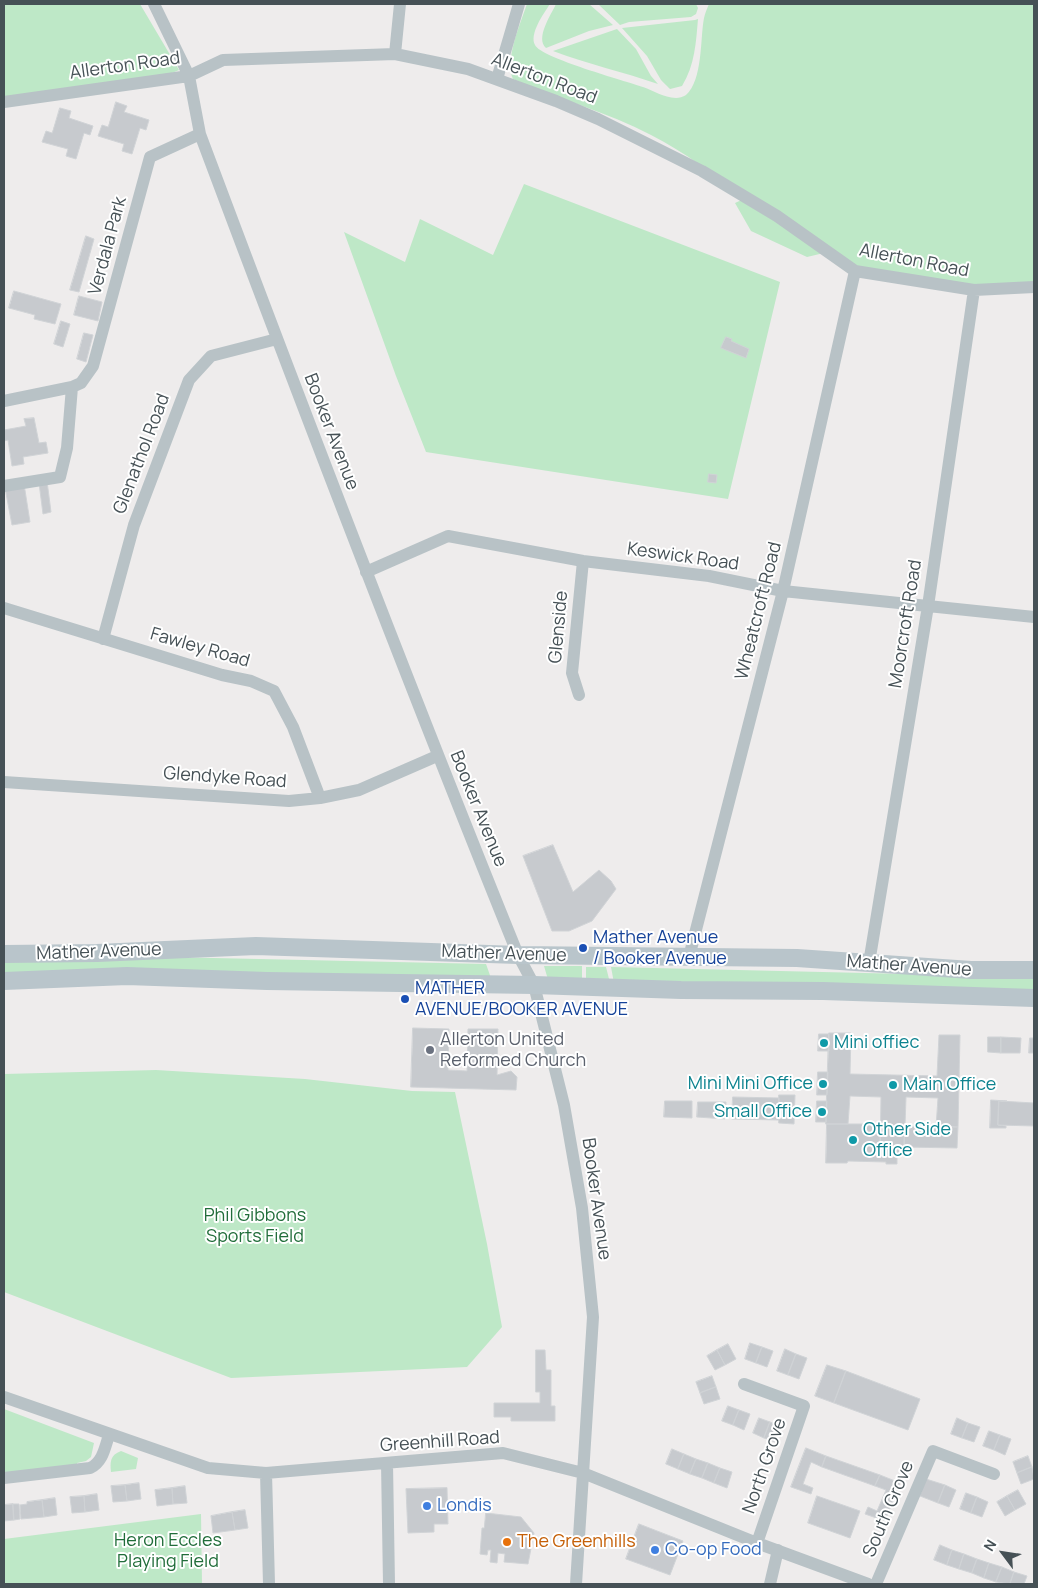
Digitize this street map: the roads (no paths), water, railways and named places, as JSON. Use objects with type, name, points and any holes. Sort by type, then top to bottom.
[{"type":"main road","name":"Mather Avenue","points":[[4,954],[97,953],[256,946],[518,955],[797,958],[971,970],[1034,970]]},
{"type":"main road","name":"Mather Avenue","points":[[4,981],[127,976],[681,990],[823,991],[1034,998]]},
{"type":"street","name":"Booker Avenue","points":[[154,4],[190,76],[200,134],[437,756],[518,955],[534,985],[564,1104],[582,1208],[590,1287],[592,1317],[576,1584]]},
{"type":"street","points":[[395,54],[400,4]]},
{"type":"street","points":[[497,79],[519,4]]},
{"type":"street","name":"Allerton Road","points":[[4,102],[190,76],[223,60],[395,54],[468,69],[556,101],[598,119],[702,171],[777,216],[855,271],[974,290],[1034,287]]},
{"type":"street","name":"Verdala Park","points":[[72,388],[81,383],[93,366],[150,157],[200,134]]},
{"type":"street","name":"Wheatcroft Road","points":[[690,958],[783,591],[855,271]]},
{"type":"street","name":"Moorcroft Road","points":[[869,963],[928,606],[974,290]]},
{"type":"street","name":"Glenathol Road","points":[[103,639],[134,525],[189,380],[211,356],[277,339]]},
{"type":"street","points":[[4,400],[72,388],[67,448],[60,477],[4,486]]},
{"type":"street","name":"Keswick Road","points":[[366,572],[448,536],[583,561],[708,576],[783,591],[1034,617]]},
{"type":"street","name":"Glenside","points":[[579,695],[572,673],[583,561]]},
{"type":"street","name":"Fawley Road","points":[[4,608],[222,675],[251,681],[274,691],[293,727],[320,798]]},
{"type":"street","name":"Glendyke Road","points":[[4,782],[289,801],[320,798],[359,790],[437,756]]},
{"type":"street","name":"North Grove","points":[[744,1384],[804,1406],[758,1542]]},
{"type":"street","name":"Greenhill Road","points":[[4,1397],[208,1468],[266,1473],[502,1452],[583,1473],[868,1584]]},
{"type":"street","points":[[4,1478],[90,1468],[101,1459],[109,1435]]},
{"type":"street","name":"South Grove","points":[[876,1584],[933,1452],[994,1474]]},
{"type":"street","points":[[386,1463],[390,1584]]},
{"type":"street","points":[[266,1473],[269,1584]]},
{"type":"street","points":[[770,1584],[778,1550]]},
{"type":"place","name":"Mather Avenue / Booker Avenue","points":[[583,948]]},
{"type":"place","name":"MATHER AVENUE/BOOKER AVENUE","points":[[405,999]]},
{"type":"place","name":"Mini offiec","points":[[824,1043]]},
{"type":"place","name":"Allerton United Reformed Church","points":[[430,1050]]},
{"type":"place","name":"Mini Mini Office","points":[[823,1084]]},
{"type":"place","name":"Main Office","points":[[893,1085]]},
{"type":"place","name":"Small Office","points":[[822,1112]]},
{"type":"place","name":"Other Side Office","points":[[853,1140]]},
{"type":"place","name":"Londis","points":[[427,1506]]},
{"type":"place","name":"The Greenhills","points":[[507,1542]]},
{"type":"place","name":"Co-op Food","points":[[655,1550]]},
{"type":"park label","name":"Phil Gibbons Sports Field","points":[[255,1226]]},
{"type":"park label","name":"Heron Eccles Playing Field","points":[[168,1551]]}]
